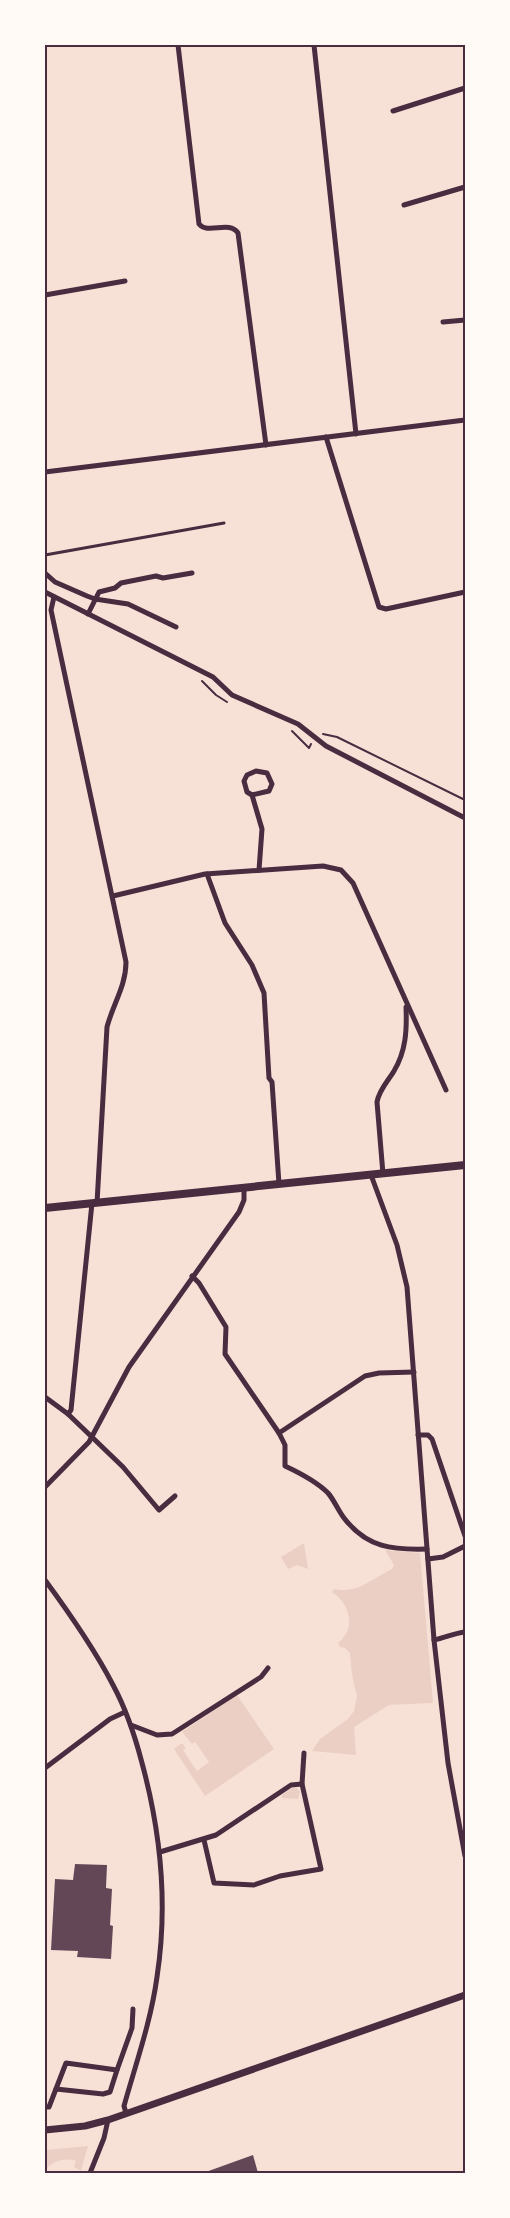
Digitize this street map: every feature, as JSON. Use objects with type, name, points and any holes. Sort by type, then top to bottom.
[{"type":"main road","points":[[45,1208],[465,1165]]},
{"type":"street","points":[[178,45],[199,224],[204,228],[232,228],[238,233],[266,445]]},
{"type":"street","points":[[314,45],[356,434]]},
{"type":"street","points":[[392,111],[465,88]]},
{"type":"street","points":[[404,205],[465,187]]},
{"type":"street","points":[[45,295],[125,281]]},
{"type":"street","points":[[442,322],[465,320]]},
{"type":"street","points":[[45,472],[465,420]]},
{"type":"street","points":[[326,437],[377,604],[382,609],[465,592]]},
{"type":"street","points":[[45,573],[56,582],[95,600],[128,604],[176,627]]},
{"type":"street","points":[[88,614],[99,592],[115,588],[121,583],[156,576],[163,578],[192,573]]},
{"type":"street","points":[[45,592],[213,677],[232,695],[298,724],[318,736],[326,746],[465,818]]},
{"type":"street","points":[[54,597],[51,610],[124,947],[126,974],[108,1027],[94,1203],[71,1410],[68,1414]]},
{"type":"street","points":[[252,795],[264,793],[271,788],[272,780],[267,773],[256,771],[245,778],[245,788],[252,795],[262,829],[259,870]]},
{"type":"street","points":[[113,896],[207,874],[323,866],[336,868],[346,874],[353,883],[446,1090]]},
{"type":"street","points":[[207,874],[225,923],[252,965],[264,993],[269,1078],[272,1082],[280,1184]]},
{"type":"street","points":[[383,1174],[377,1102],[379,1094],[398,1063],[405,1044],[407,1020],[405,1002]]},
{"type":"street","points":[[371,1175],[403,1267],[409,1310],[434,1640],[448,1763],[465,1856]]},
{"type":"street","points":[[45,1487],[93,1436],[129,1367],[239,1212],[244,1200],[244,1188]]},
{"type":"street","points":[[192,1276],[199,1283],[226,1327],[225,1354],[280,1433],[285,1445],[285,1466],[328,1493],[344,1518],[364,1537],[383,1547],[392,1549],[427,1549]]},
{"type":"street","points":[[280,1433],[365,1376],[386,1372],[414,1372]]},
{"type":"street","points":[[45,1397],[93,1436],[123,1467],[159,1510],[175,1496]]},
{"type":"street","points":[[418,1435],[428,1434],[432,1439],[465,1536]]},
{"type":"street","points":[[428,1559],[444,1557],[465,1546]]},
{"type":"street","points":[[45,1580],[87,1639],[114,1686],[131,1726],[150,1793],[160,1852],[163,1915],[159,1967],[151,2009],[124,2106],[126,2113]]},
{"type":"street","points":[[434,1640],[465,1632]]},
{"type":"street","points":[[131,1726],[157,1735],[172,1734],[261,1677],[268,1668]]},
{"type":"street","points":[[45,1768],[110,1719],[125,1712]]},
{"type":"street","points":[[204,1840],[214,1883],[254,1885],[280,1876],[321,1869],[322,1865],[302,1784],[304,1753]]},
{"type":"street","points":[[160,1852],[204,1840],[246,1816],[290,1785],[302,1784]]},
{"type":"street","points":[[45,2130],[84,2126],[108,2120],[465,1995]]},
{"type":"street","points":[[56,2089],[104,2094],[110,2092],[132,2028],[133,2009]]},
{"type":"street","points":[[45,2107],[49,2107],[66,2063],[117,2070]]},
{"type":"street","points":[[90,2173],[104,2138],[108,2120]]},
{"type":"lane","points":[[45,554],[224,523]]},
{"type":"path","points":[[200,680],[216,695],[227,702]]},
{"type":"path","points":[[318,736],[334,736],[465,800]]},
{"type":"shaded area","points":[[304,1543],[308,1569],[297,1565],[288,1569],[281,1557]]},
{"type":"shaded area","points":[[385,1550],[420,1553],[433,1703],[389,1705],[354,1727],[356,1755],[312,1751],[320,1739],[348,1719],[354,1711],[357,1696],[352,1675],[350,1653],[345,1648],[340,1647],[338,1643],[348,1630],[349,1616],[343,1603],[332,1592],[334,1589],[357,1588],[392,1569],[394,1565]]},
{"type":"shaded area","points":[[237,1695],[274,1749],[205,1796],[174,1749],[182,1743],[186,1748],[183,1750],[197,1771],[209,1762],[195,1742],[192,1744],[182,1732]]},
{"type":"shaded area","points":[[292,1788],[297,1788],[300,1792],[298,1799],[282,1798],[282,1795]]},
{"type":"shaded area","points":[[88,2146],[80,2173],[80,2170],[74,2167],[76,2161],[67,2159],[55,2162],[45,2170],[45,2150]]},
{"type":"building","points":[[75,1864],[107,1865],[106,1888],[112,1889],[110,1925],[113,1926],[111,1959],[77,1957],[78,1951],[51,1950],[55,1879],[73,1880]]},
{"type":"building","points":[[253,2155],[258,2173],[203,2173]]}]
